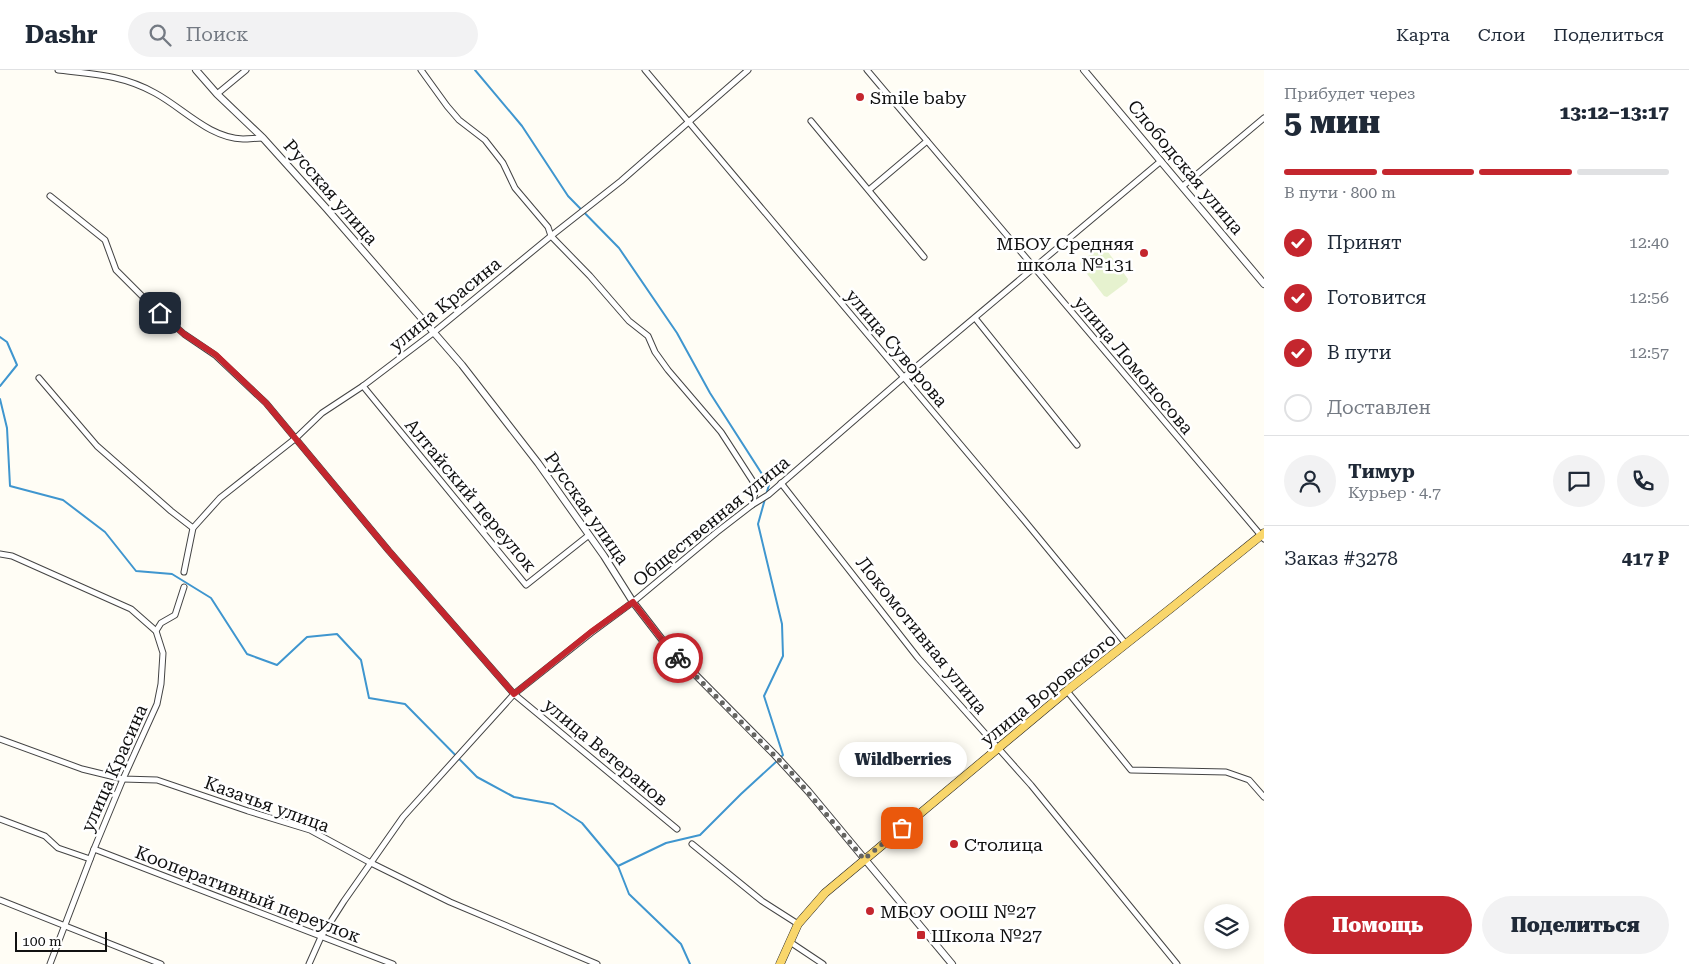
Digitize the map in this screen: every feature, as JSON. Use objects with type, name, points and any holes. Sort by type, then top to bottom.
[{"type":"main road","name":"улица Воровского","points":[[780,964],[798,924],[825,893],[1067,690],[1263,536]]},
{"type":"street","points":[[58,70],[117,77],[155,92],[201,124],[229,137],[243,139],[263,138]]},
{"type":"street","name":"Русская улица","points":[[196,70],[217,94],[263,138],[462,365],[533,456],[589,534],[633,602],[667,646],[779,759],[808,791],[952,964]]},
{"type":"street","points":[[217,94],[246,70]]},
{"type":"street","points":[[421,70],[459,120],[485,140],[497,155],[515,188],[548,227],[550,236],[590,276],[629,321],[648,336],[655,352],[668,370],[721,432],[754,482],[755,493],[752,505]]},
{"type":"street","name":"улица Суворова","points":[[644,70],[904,377],[1126,644]]},
{"type":"street","name":"улица Красина","points":[[193,528],[220,498],[296,438],[322,413],[363,386],[433,333],[621,180],[748,70]]},
{"type":"street","name":"улица Ломоносова","points":[[867,70],[1263,536]]},
{"type":"street","name":"Слободская улица","points":[[1084,70],[1264,284]]},
{"type":"street","points":[[1183,186],[1264,118]]},
{"type":"street","points":[[811,121],[924,257]]},
{"type":"street","points":[[869,190],[927,141]]},
{"type":"street","name":"Общественная улица","points":[[310,964],[321,937],[369,862],[403,816],[514,694],[591,632],[633,602],[752,505],[768,495],[904,377],[1161,162]]},
{"type":"street","name":"улица Ветеранов","points":[[50,196],[105,240],[116,270],[149,303],[184,334],[216,355],[266,403],[389,551],[514,694],[677,829]]},
{"type":"street","points":[[975,318],[1078,445]]},
{"type":"street","points":[[39,378],[96,446],[171,512],[193,528],[184,572]]},
{"type":"street","name":"Алтайский переулок","points":[[363,386],[526,585],[589,534]]},
{"type":"street","name":"Локомотивная улица","points":[[782,483],[918,658],[1031,785],[1177,964]]},
{"type":"street","points":[[0,554],[12,556],[131,609],[156,631],[161,623],[175,615],[184,587]]},
{"type":"street","name":"улица Красина","points":[[50,964],[94,849],[157,704],[161,684],[163,653],[156,631]]},
{"type":"street","points":[[1067,690],[1131,770],[1226,772],[1249,780],[1264,797]]},
{"type":"street","name":"Казачья улица","points":[[0,739],[82,769],[123,779],[157,780],[248,812],[310,830],[450,902],[597,964]]},
{"type":"street","points":[[0,819],[45,836],[58,848],[90,859]]},
{"type":"street","points":[[692,844],[762,901],[798,924]]},
{"type":"street","name":"Кооперативный переулок","points":[[94,849],[393,964]]},
{"type":"street","points":[[0,900],[161,964]]},
{"type":"street","points":[[790,942],[823,964]]},
{"type":"green space","points":[[1102,246],[1128,279],[1127,282],[1107,297],[1104,296],[1080,263]]},
{"type":"waterway","points":[[475,70],[522,126],[568,196],[619,248],[677,333],[710,393],[769,485],[766,495]]},
{"type":"waterway","points":[[0,337],[7,342],[17,365],[0,386]]},
{"type":"waterway","points":[[0,399],[7,428],[10,486],[63,500],[105,532],[136,571],[172,574],[211,598],[247,654],[277,665],[307,637],[337,634],[361,660],[369,698],[405,704],[477,777],[514,797],[553,804],[582,823],[618,866],[629,894],[681,944],[690,964]]},
{"type":"waterway","points":[[765,499],[758,524],[782,624],[783,656],[764,696],[783,755],[780,758]]},
{"type":"waterway","points":[[618,866],[666,843],[700,835],[777,761]]},
{"type":"way so far","points":[[678,658],[775,754],[864,859],[902,828]]},
{"type":"place","name":"Smile baby","points":[[860,97]]},
{"type":"place","name":"МБОУ Средняя школа №131","points":[[1144,253]]},
{"type":"place","name":"Wildberries","points":[[902,828]]},
{"type":"place","name":"Столица","points":[[954,844]]},
{"type":"place","name":"МБОУ ООШ №27","points":[[870,911]]},
{"type":"place","name":"Школа №27","points":[[921,935]]},
{"type":"route","points":[[160,313],[184,334],[216,355],[266,403],[389,551],[514,694],[591,632],[633,602],[678,658]]}]
